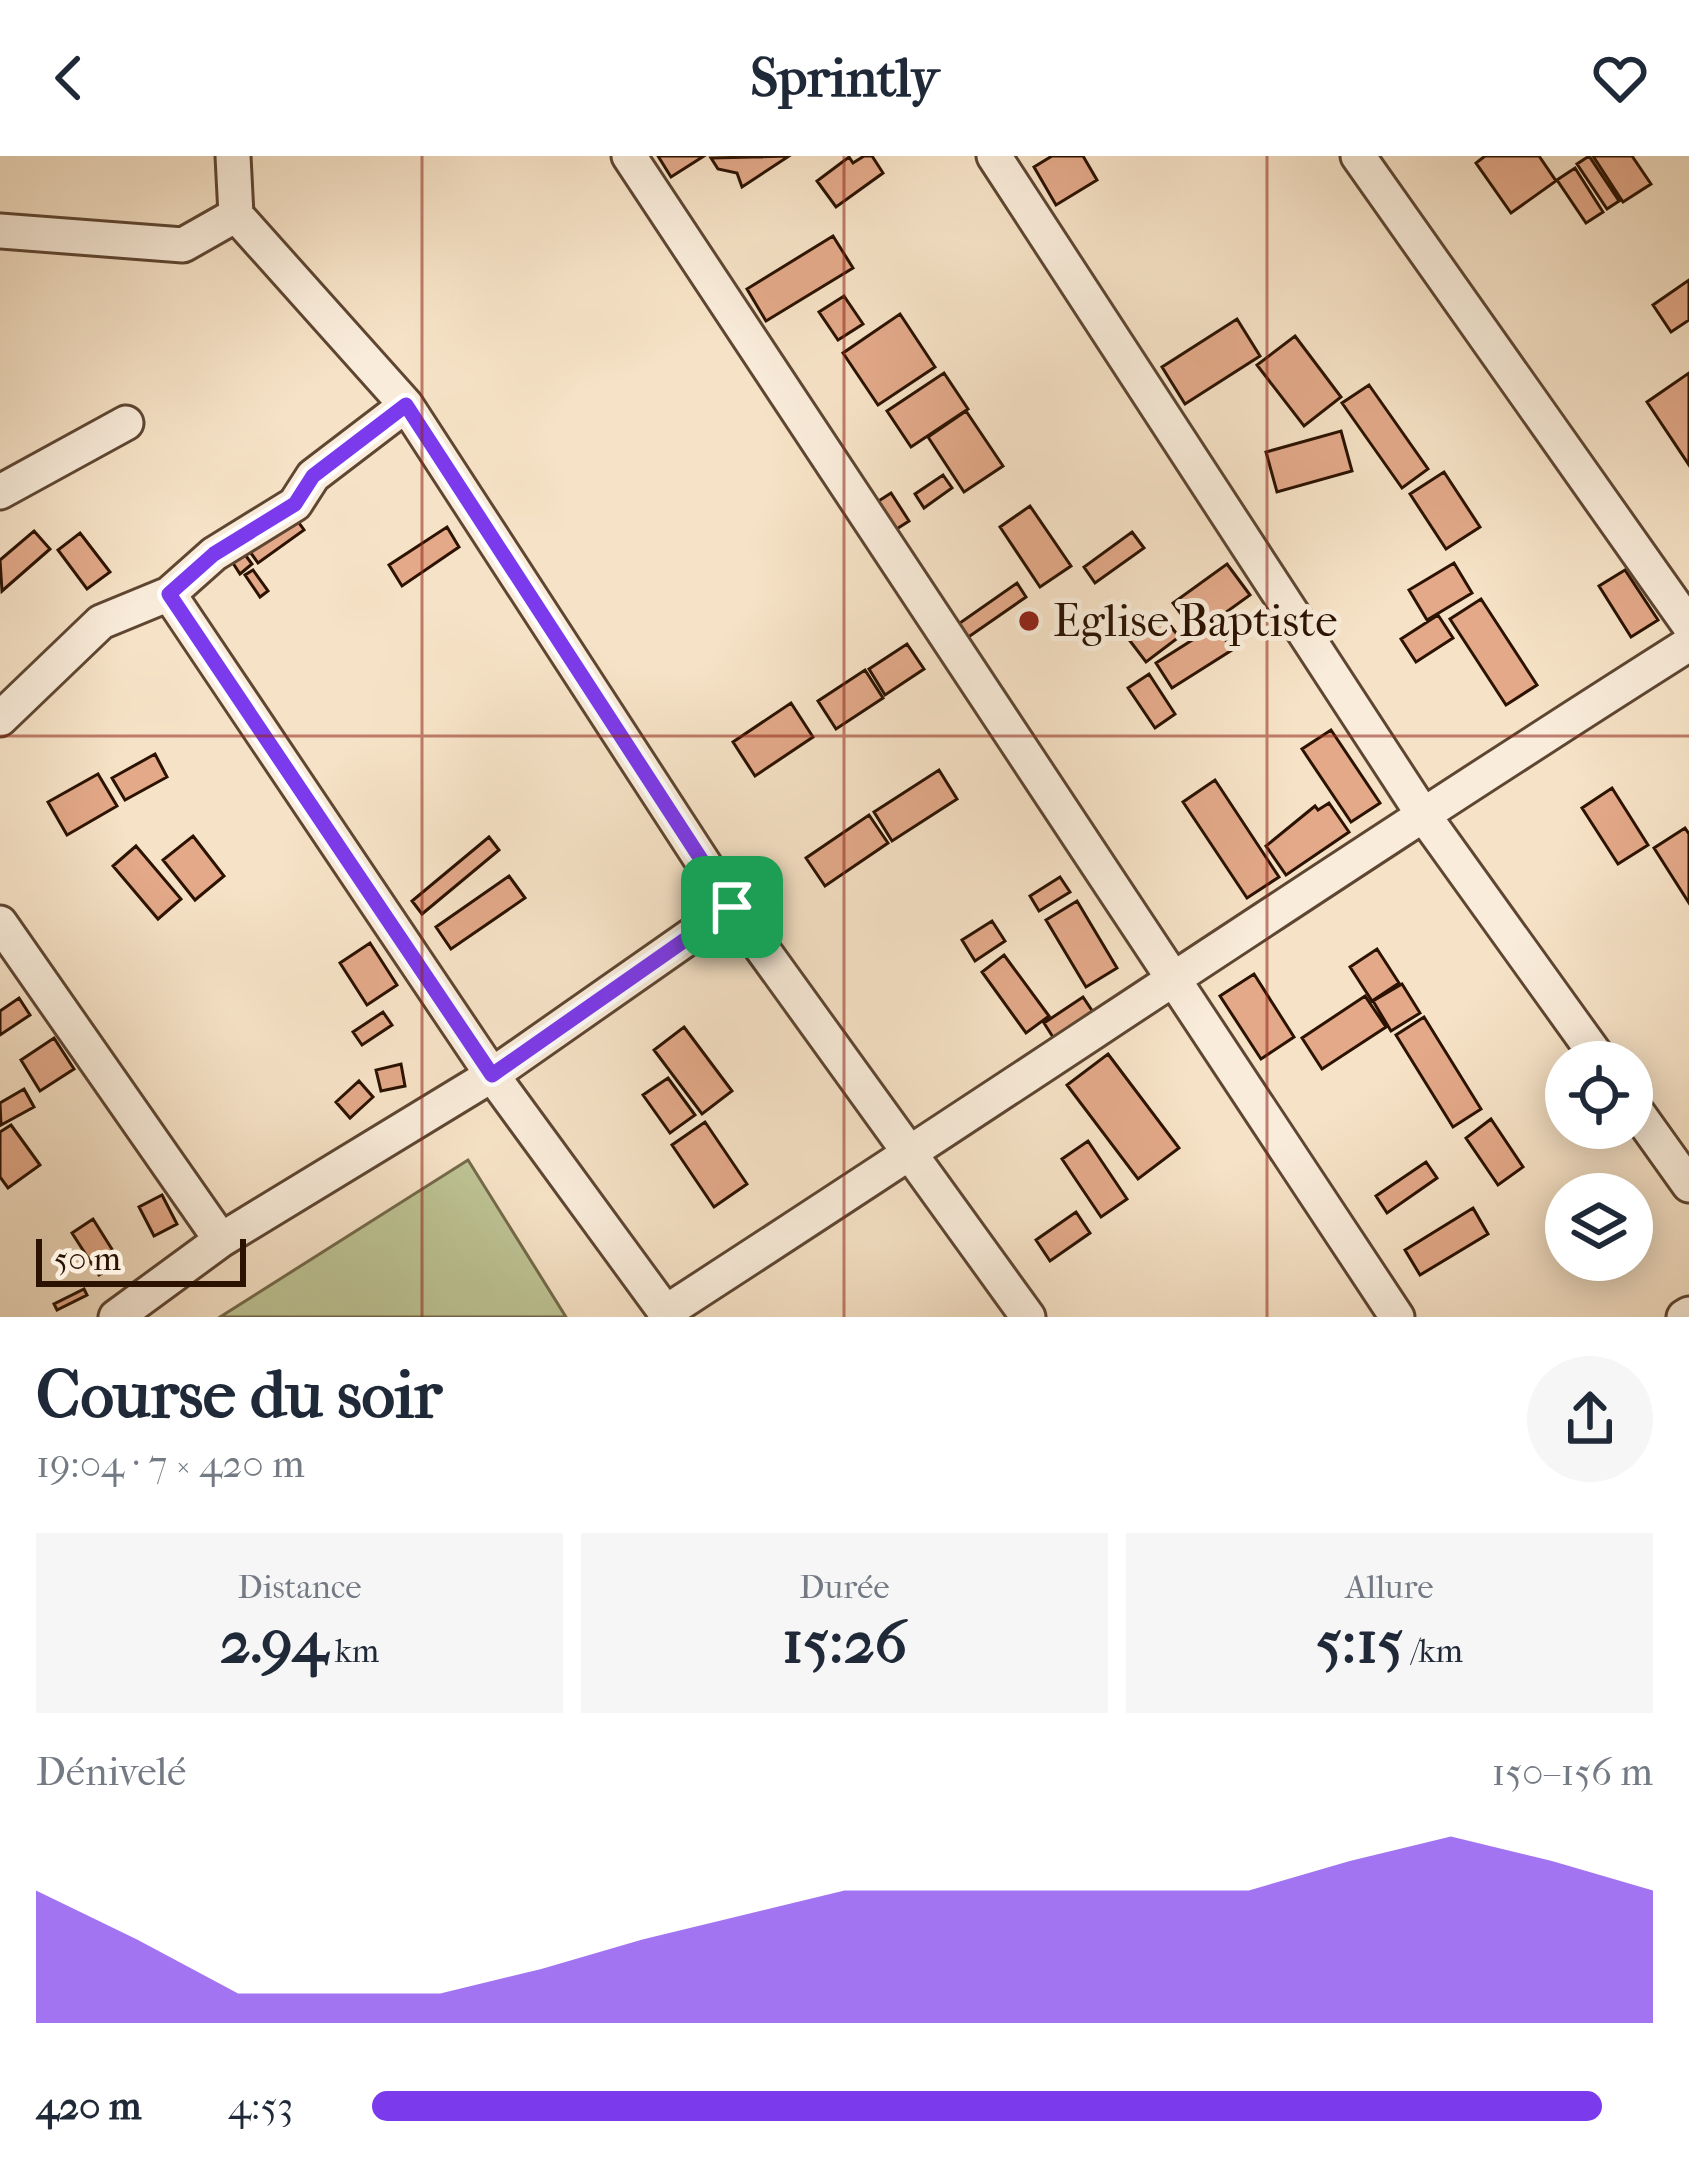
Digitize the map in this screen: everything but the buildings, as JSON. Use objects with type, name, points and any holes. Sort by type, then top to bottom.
[{"type":"street","points":[[233,156],[236,215],[406,405],[732,907],[1028,1317]]},
{"type":"street","points":[[629,156],[1172,984],[1397,1317]]},
{"type":"street","points":[[994,156],[1422,813],[1586,1041]]},
{"type":"street","points":[[1358,156],[1689,625]]},
{"type":"street","points":[[0,231],[183,245],[236,215]]},
{"type":"street","points":[[0,719],[101,622],[169,594],[214,554],[295,504],[313,476],[406,405]]},
{"type":"street","points":[[0,492],[127,423]]},
{"type":"street","points":[[169,594],[492,1075],[668,1314],[1172,984],[1422,813],[1689,644]]},
{"type":"street","points":[[116,1317],[221,1240],[492,1075],[732,907]]},
{"type":"street","points":[[0,923],[221,1240]]},
{"type":"street","points":[[1653,1134],[1689,1185]]},
{"type":"green space","points":[[468,1160],[566,1317],[220,1317]]},
{"type":"place","name":"Eglise Baptiste","points":[[1029,621]]},
{"type":"route","points":[[406,405],[732,907],[492,1075],[169,594],[214,554],[295,504],[313,476],[406,405]]}]
